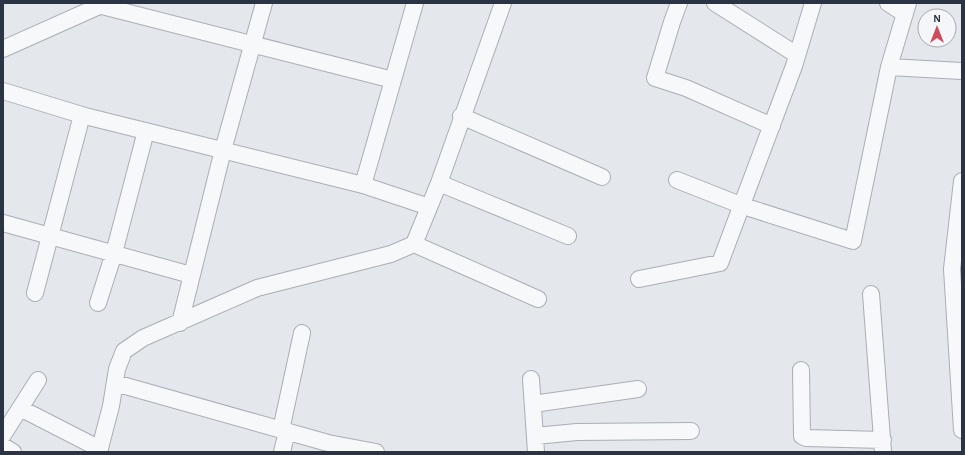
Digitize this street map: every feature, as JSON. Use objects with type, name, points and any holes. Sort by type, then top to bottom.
[{"type":"street","points":[[180,323],[223,150],[264,3]]},
{"type":"street","points":[[363,185],[415,3]]},
{"type":"street","points":[[20,408],[100,451],[111,406],[117,369],[124,350],[142,338],[180,323],[257,288],[391,254],[414,244],[439,183],[461,116],[477,79],[503,3]]},
{"type":"street","points":[[679,3],[655,78],[686,88],[772,126]]},
{"type":"street","points":[[715,3],[797,55]]},
{"type":"street","points":[[639,279],[720,263],[772,126],[797,55],[813,3]]},
{"type":"street","points":[[677,180],[742,206],[853,241],[889,67],[906,8],[888,3]]},
{"type":"street","points":[[3,49],[104,4],[394,80]]},
{"type":"street","points":[[889,67],[962,71]]},
{"type":"street","points":[[3,92],[82,115],[363,185],[429,207]]},
{"type":"street","points":[[35,293],[82,115]]},
{"type":"street","points":[[461,116],[602,177]]},
{"type":"street","points":[[98,304],[114,253],[146,131]]},
{"type":"street","points":[[962,181],[952,269],[962,430]]},
{"type":"street","points":[[439,183],[568,236]]},
{"type":"street","points":[[3,222],[191,275]]},
{"type":"street","points":[[414,244],[538,299]]},
{"type":"street","points":[[801,370],[802,436],[806,438],[883,446],[872,294]]},
{"type":"street","points":[[282,452],[284,430],[302,333]]},
{"type":"street","points":[[532,379],[535,444],[578,432],[691,431]]},
{"type":"street","points":[[3,435],[38,380]]},
{"type":"street","points":[[115,383],[328,443],[376,452]]},
{"type":"street","points":[[533,404],[638,389]]},
{"type":"street","points":[[3,446],[13,452]]}]
